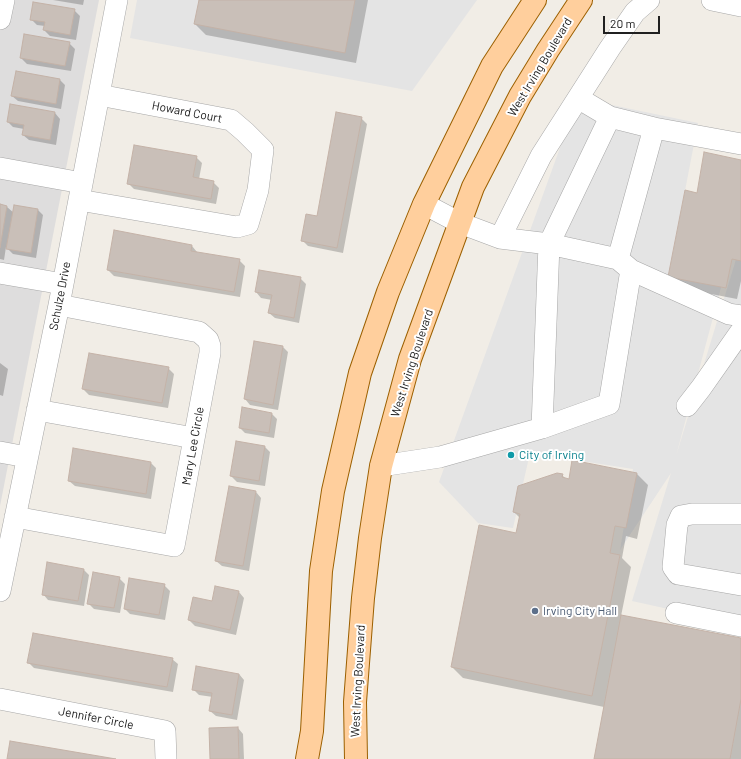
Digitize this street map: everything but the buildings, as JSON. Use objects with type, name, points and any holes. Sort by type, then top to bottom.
[{"type":"main road","points":[[307,759],[312,731],[321,571],[333,491],[360,373],[388,292],[424,204],[492,66],[535,0]]},
{"type":"main road","name":"West Irving Boulevard","points":[[356,759],[355,702],[363,598],[370,538],[381,466],[410,359],[473,187],[520,96],[581,0]]},
{"type":"street","points":[[0,19],[4,0]]},
{"type":"street","name":"Schulze Drive","points":[[0,591],[59,305],[117,0]]},
{"type":"street","points":[[500,238],[541,156],[635,12],[649,0]]},
{"type":"street","points":[[712,0],[741,6]]},
{"type":"street","name":"Howard Court","points":[[81,192],[237,227],[248,224],[258,190],[263,150],[231,120],[99,95]]},
{"type":"street","points":[[578,98],[610,117],[654,128],[741,144]]},
{"type":"street","points":[[542,428],[549,244],[610,117]]},
{"type":"street","points":[[381,466],[440,457],[542,428],[609,404],[624,265],[654,128]]},
{"type":"street","points":[[0,168],[81,192]]},
{"type":"street","points":[[424,204],[460,223],[500,238],[549,244],[624,265],[729,314],[741,316]]},
{"type":"street","points":[[0,273],[63,284]]},
{"type":"street","name":"Mary Lee Circle","points":[[15,517],[174,546],[210,353],[208,340],[199,332],[59,305]]},
{"type":"street","points":[[686,406],[701,388],[741,331]]},
{"type":"street","points":[[37,410],[194,438]]},
{"type":"street","points":[[0,452],[28,457]]},
{"type":"street","points":[[741,514],[692,514],[681,516],[677,525],[673,567],[678,574],[741,585]]},
{"type":"street","points":[[676,613],[741,626]]},
{"type":"street","name":"Jennifer Circle","points":[[0,700],[165,731],[166,759]]},
{"type":"shaded area","points":[[0,0],[99,0],[0,506]]},
{"type":"shaded area","points":[[137,0],[477,0],[412,91],[130,38]]},
{"type":"shaded area","points":[[578,98],[698,123],[669,274],[722,284],[676,456],[736,259],[741,260],[741,625],[632,601],[671,473],[620,550],[633,469],[530,453],[513,528],[478,523],[439,482]]},
{"type":"place","name":"City of Irving","points":[[511,455]]},
{"type":"place","name":"Irving City Hall","points":[[535,611]]}]
